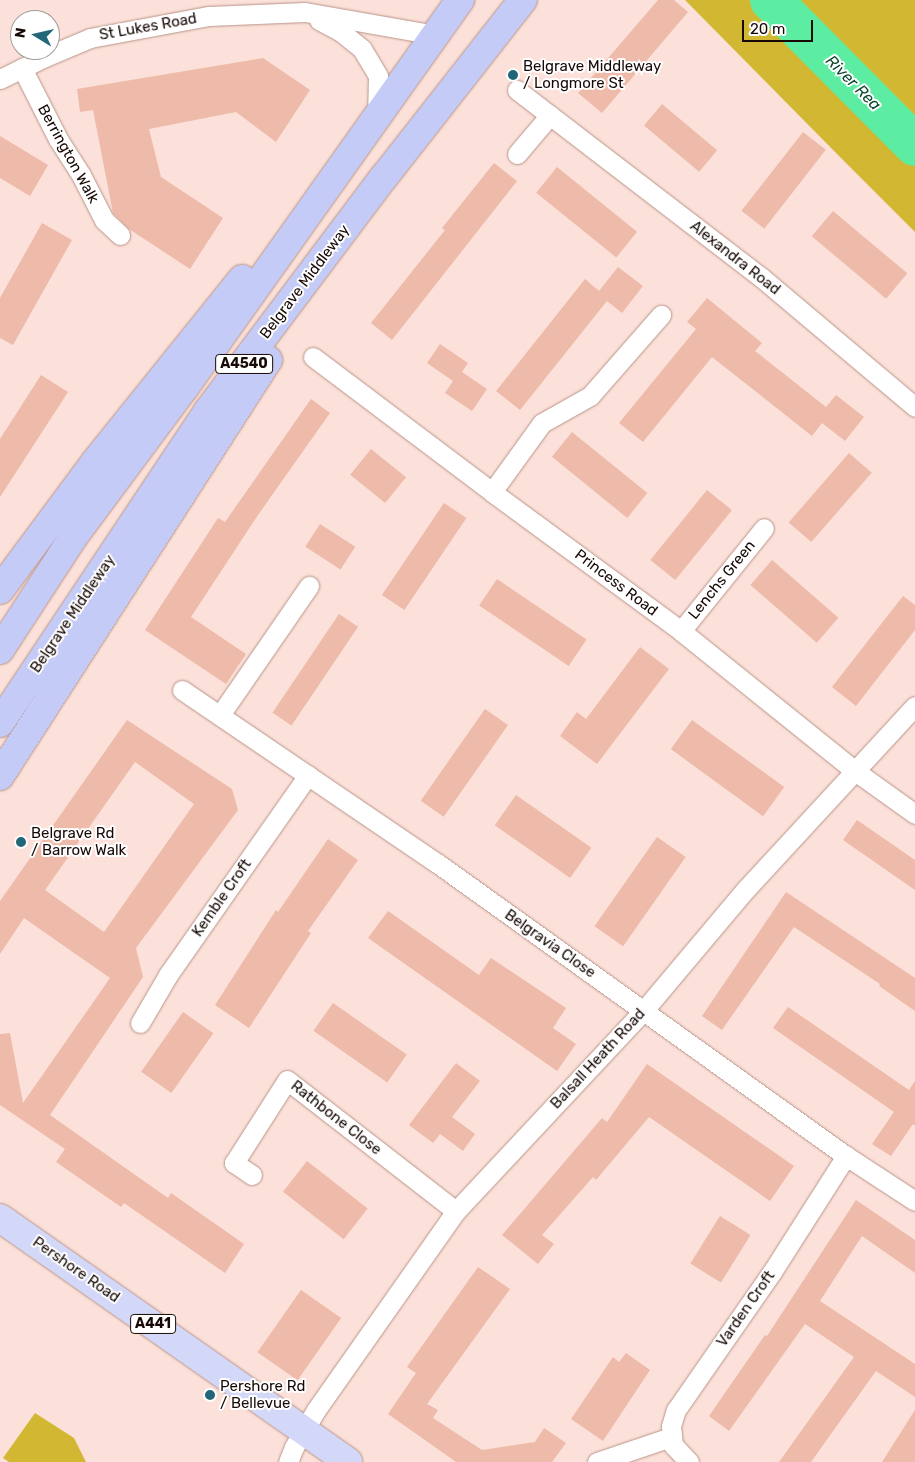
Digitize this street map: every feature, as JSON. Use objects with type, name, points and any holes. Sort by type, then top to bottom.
[{"type":"highway","name":"A4540","points":[[0,650],[72,539],[332,184],[460,0]]},
{"type":"highway","name":"Belgrave Middleway","points":[[0,723],[208,412],[384,177],[523,0]]},
{"type":"highway","points":[[0,776],[384,177]]},
{"type":"highway","points":[[0,590],[95,462],[282,229],[332,184]]},
{"type":"main road","name":"Pershore Road","points":[[0,1218],[305,1430],[348,1462]]},
{"type":"street","name":"St Lukes Road","points":[[0,80],[22,68],[90,38],[209,16],[304,12],[435,35]]},
{"type":"street","points":[[304,12],[340,31],[362,49],[378,76],[377,117]]},
{"type":"street","name":"Berrington Walk","points":[[22,68],[58,139],[81,175],[104,220],[120,235]]},
{"type":"street","name":"Alexandra Road","points":[[517,90],[762,278],[915,407]]},
{"type":"street","points":[[517,154],[550,116]]},
{"type":"street","points":[[492,492],[542,423],[590,396],[661,315]]},
{"type":"street","name":"Princess Road","points":[[313,357],[681,631],[855,771],[915,814]]},
{"type":"street","name":"Lenchs Green","points":[[681,631],[764,528]]},
{"type":"street","points":[[220,716],[310,586]]},
{"type":"street","name":"Belgravia Close","points":[[182,690],[308,775],[644,1010],[846,1156],[915,1201]]},
{"type":"street","name":"Balsall Heath Road","points":[[288,1462],[294,1447],[316,1410],[456,1211],[644,1010],[746,889],[915,706]]},
{"type":"street","name":"Kemble Croft","points":[[140,1023],[168,975],[308,775]]},
{"type":"street","name":"Rathbone Close","points":[[252,1175],[234,1163],[287,1080],[456,1211]]},
{"type":"street","name":"Varden Croft","points":[[671,1437],[671,1426],[676,1410],[772,1272],[846,1156]]},
{"type":"street","points":[[597,1462],[671,1437],[678,1452],[690,1462]]},
{"type":"shaded area","points":[[685,0],[915,0],[915,232],[842,159]]},
{"type":"shaded area","points":[[35,1413],[74,1438],[86,1462],[9,1462],[3,1458]]},
{"type":"building","points":[[658,0],[674,0],[688,12],[602,113],[578,93]]},
{"type":"building","points":[[263,58],[310,90],[276,142],[236,112],[149,129],[161,177],[223,218],[190,269],[129,229],[113,213],[93,110],[80,112],[77,89]]},
{"type":"building","points":[[662,104],[717,150],[699,172],[644,125]]},
{"type":"building","points":[[803,132],[826,150],[764,229],[741,211]]},
{"type":"building","points":[[0,136],[48,165],[30,196],[0,178]]},
{"type":"building","points":[[494,163],[517,181],[392,340],[371,323],[445,230],[442,228]]},
{"type":"building","points":[[557,167],[637,232],[616,257],[536,193]]},
{"type":"building","points":[[833,211],[907,273],[886,299],[812,236]]},
{"type":"building","points":[[42,223],[72,240],[13,345],[0,338],[0,298]]},
{"type":"building","points":[[618,267],[643,286],[622,313],[607,301],[520,410],[496,391],[585,279],[599,291]]},
{"type":"building","points":[[707,298],[762,343],[755,351],[826,407],[836,395],[864,417],[845,441],[822,423],[812,436],[712,357],[643,442],[619,423],[696,329],[687,322]]},
{"type":"building","points":[[440,344],[468,363],[462,372],[487,389],[472,411],[445,393],[453,381],[427,363]]},
{"type":"building","points":[[41,375],[68,392],[0,497],[0,439]]},
{"type":"building","points":[[311,399],[330,413],[258,515],[191,617],[246,654],[226,684],[145,630],[218,518],[225,522]]},
{"type":"building","points":[[572,432],[647,493],[627,518],[552,457]]},
{"type":"building","points":[[371,449],[406,477],[385,503],[350,475]]},
{"type":"building","points":[[849,453],[872,473],[811,542],[789,522]]},
{"type":"building","points":[[707,490],[732,510],[675,580],[650,560]]},
{"type":"building","points":[[444,503],[466,518],[404,610],[382,595]]},
{"type":"building","points":[[320,524],[355,547],[341,570],[305,547]]},
{"type":"building","points":[[772,560],[838,618],[817,643],[750,585]]},
{"type":"building","points":[[497,579],[587,639],[569,666],[479,606]]},
{"type":"building","points":[[903,596],[915,605],[915,630],[856,706],[832,687]]},
{"type":"building","points":[[339,614],[358,627],[292,726],[272,713]]},
{"type":"building","points":[[640,647],[669,669],[597,764],[560,736],[577,712],[586,719]]},
{"type":"building","points":[[485,709],[508,725],[444,817],[421,801]]},
{"type":"building","points":[[127,720],[232,789],[238,810],[136,948],[143,977],[50,1115],[168,1198],[171,1193],[244,1244],[225,1273],[124,1203],[121,1207],[56,1162],[65,1149],[0,1105],[0,1034],[10,1033],[23,1103],[110,978],[24,918],[0,954],[0,901]],"holes":[[[135,762],[194,804],[104,932],[45,890]]]},
{"type":"building","points":[[692,720],[784,787],[763,816],[671,749]]},
{"type":"building","points":[[516,795],[591,848],[570,878],[495,825]]},
{"type":"building","points":[[857,820],[915,860],[915,890],[843,840]]},
{"type":"building","points":[[657,837],[686,857],[623,946],[594,926]]},
{"type":"building","points":[[328,839],[358,860],[308,931],[311,933],[249,1028],[215,1005],[276,910],[278,912]]},
{"type":"building","points":[[786,892],[915,978],[915,1011],[879,986],[880,984],[794,927],[722,1030],[702,1016]]},
{"type":"building","points":[[388,911],[479,975],[491,958],[566,1008],[553,1028],[576,1044],[557,1071],[368,938]]},
{"type":"building","points":[[333,1003],[407,1055],[387,1082],[313,1031]]},
{"type":"building","points":[[788,1007],[909,1090],[915,1081],[915,1126],[913,1124],[891,1156],[872,1144],[894,1112],[773,1028]]},
{"type":"building","points":[[183,1012],[213,1033],[171,1093],[141,1072]]},
{"type":"building","points":[[456,1063],[480,1081],[452,1117],[475,1134],[463,1151],[440,1134],[433,1143],[409,1125]]},
{"type":"building","points":[[647,1064],[794,1166],[770,1201],[649,1117],[596,1180],[593,1177],[542,1235],[554,1244],[538,1264],[502,1235],[602,1118],[607,1122]]},
{"type":"building","points":[[307,1161],[368,1208],[344,1239],[283,1192]]},
{"type":"building","points":[[856,1200],[915,1240],[915,1273],[862,1236],[820,1301],[915,1364],[915,1397],[876,1371],[811,1462],[779,1462],[854,1357],[805,1324],[729,1431],[709,1416],[765,1335],[767,1336]]},
{"type":"building","points":[[720,1216],[751,1235],[721,1283],[690,1263]]},
{"type":"building","points":[[478,1267],[510,1289],[427,1404],[438,1410],[433,1418],[482,1450],[535,1442],[544,1428],[566,1443],[552,1462],[456,1462],[388,1414],[416,1373],[407,1367]]},
{"type":"building","points":[[301,1290],[341,1318],[298,1380],[257,1352]]},
{"type":"building","points":[[626,1353],[650,1370],[603,1441],[571,1419],[613,1357],[619,1362]]},
{"type":"building","points":[[915,1410],[915,1462],[882,1462]]},
{"type":"waterway","name":"River Rea","points":[[771,0],[915,145]]},
{"type":"place","name":"Belgrave Middleway / Longmore St","points":[[513,75]]},
{"type":"place","name":"Belgrave Rd / Barrow Walk","points":[[21,842]]},
{"type":"place","name":"Pershore Rd / Bellevue","points":[[210,1395]]}]
